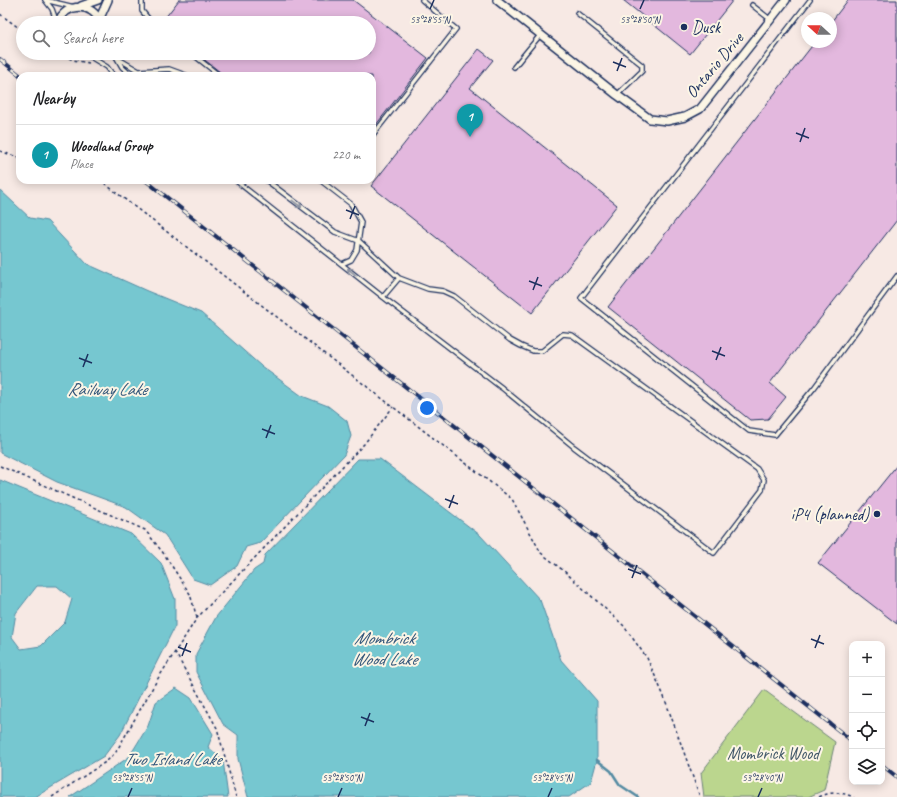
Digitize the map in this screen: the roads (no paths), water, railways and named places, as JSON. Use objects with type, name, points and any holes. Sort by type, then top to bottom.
[{"type":"street","points":[[62,16],[65,12],[75,7],[98,0]]},
{"type":"street","points":[[102,16],[108,0]]},
{"type":"street","name":"Ontario Drive","points":[[497,0],[617,95],[650,119],[667,121],[685,118],[700,109],[786,0]]},
{"type":"street","points":[[75,7],[89,9],[95,16]]},
{"type":"lane","points":[[45,0],[75,7]]},
{"type":"lane","points":[[45,0],[55,16]]},
{"type":"lane","points":[[142,0],[142,11],[146,16]]},
{"type":"lane","points":[[376,131],[456,29],[422,0]]},
{"type":"lane","points":[[810,0],[581,298],[749,431],[775,435],[814,388],[897,276]]},
{"type":"lane","points":[[752,5],[770,20]]},
{"type":"lane","points":[[577,13],[642,66],[642,71],[617,95]]},
{"type":"lane","points":[[514,67],[541,34]]},
{"type":"lane","points":[[95,60],[106,67],[110,72]]},
{"type":"lane","points":[[118,60],[122,67],[128,72]]},
{"type":"lane","points":[[120,60],[139,71],[169,69],[177,72]]},
{"type":"lane","points":[[200,60],[215,72]]},
{"type":"lane","points":[[240,184],[434,334],[574,447],[714,553],[762,490],[764,480],[756,469],[572,335],[563,334],[542,351],[533,351],[510,340],[454,296],[443,291],[428,289],[399,278],[359,241],[335,232],[271,184]]},
{"type":"lane","points":[[325,184],[351,204],[361,222],[358,250],[351,260],[342,264]]},
{"type":"lane","points":[[383,296],[399,278]]},
{"type":"water","name":"Railway Lake","points":[[0,190],[30,218],[47,221],[87,264],[201,313],[261,366],[302,396],[328,406],[347,421],[351,436],[344,455],[260,543],[246,547],[237,566],[210,585],[193,579],[165,535],[126,507],[57,482],[0,453]]},
{"type":"water","name":"Mombrick Wood Lake","points":[[358,459],[380,459],[480,535],[540,600],[561,660],[597,701],[597,760],[591,782],[569,797],[248,797],[238,759],[238,735],[223,724],[196,672],[196,654],[216,617],[254,570],[263,564],[265,555]]},
{"type":"water","points":[[0,480],[131,534],[161,563],[175,599],[175,626],[120,735],[104,756],[35,797],[0,797]],"holes":[[[37,586],[57,586],[72,599],[65,622],[41,646],[21,649],[12,637],[16,613]]]},
{"type":"water","name":"Two Island Lake","points":[[176,688],[191,698],[213,734],[208,747],[223,760],[228,797],[70,797],[129,757],[148,726],[156,702]]},
{"type":"waterway","points":[[597,760],[611,771],[620,785],[638,797]]},
{"type":"railway","points":[[0,59],[16,72]]},
{"type":"railway","points":[[150,184],[849,739]]},
{"type":"railway","points":[[885,767],[897,777]]},
{"type":"place","name":"Dusk","points":[[684,27]]},
{"type":"place","name":"Woodland Group","points":[[470,137]]},
{"type":"place","name":"iP4 (planned)","points":[[877,514]]},
{"type":"park label","name":"Mombrick Wood","points":[[773,753]]}]
